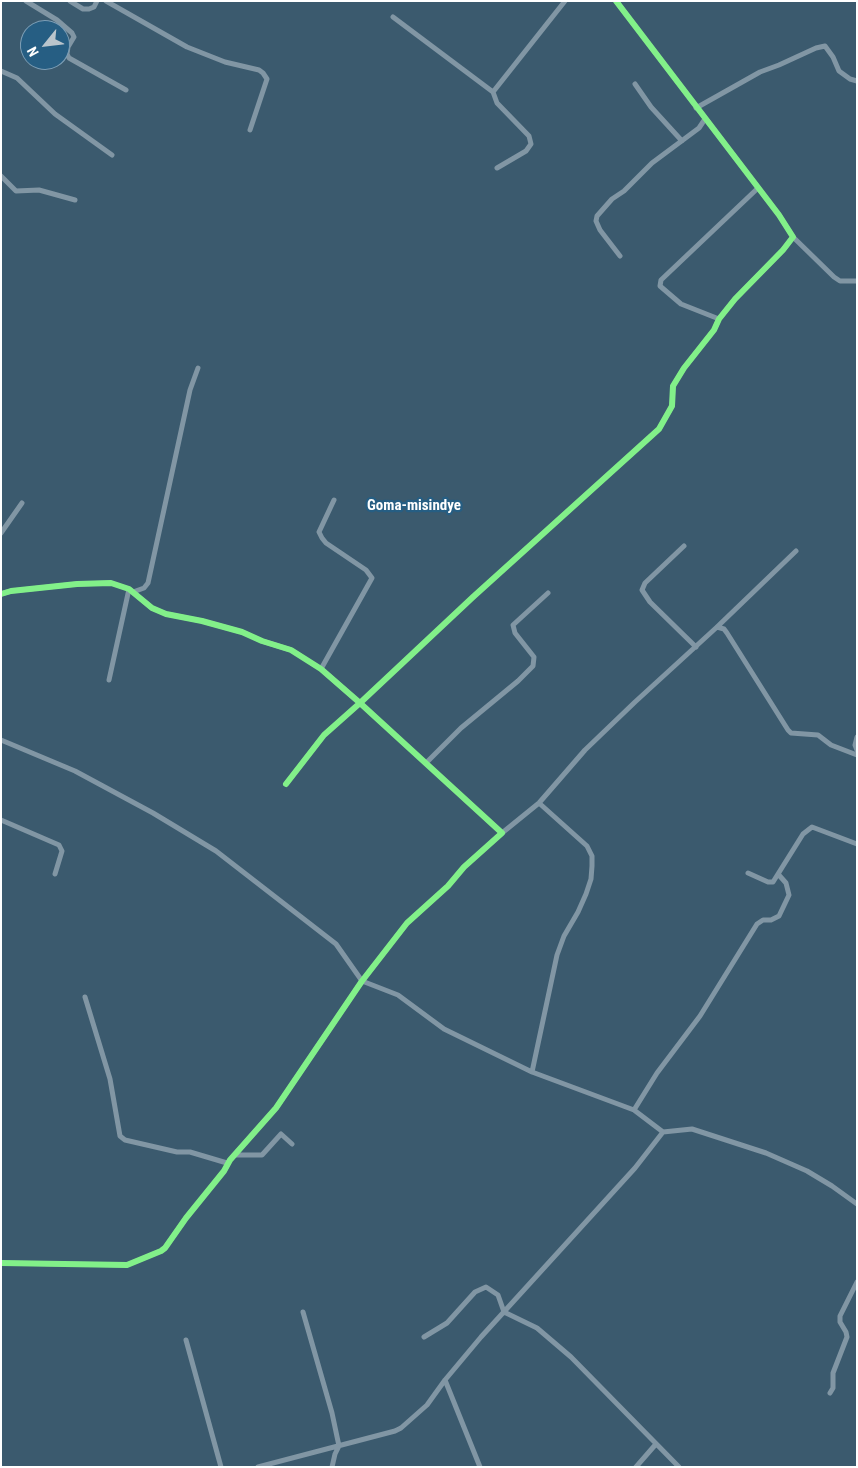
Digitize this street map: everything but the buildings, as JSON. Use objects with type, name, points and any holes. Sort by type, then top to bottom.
[{"type":"street","points":[[26,1],[57,20],[72,33],[74,37],[68,47],[70,58],[126,90]]},
{"type":"street","points":[[70,1],[83,9],[94,7],[97,1]]},
{"type":"street","points":[[106,1],[187,47],[225,62],[263,72],[267,79],[250,130]]},
{"type":"street","points":[[493,92],[565,1]]},
{"type":"street","points":[[616,1],[794,237],[834,277],[840,281],[857,281]]},
{"type":"street","points":[[394,16],[493,92],[497,103],[528,136],[531,144],[526,151],[497,168]]},
{"type":"street","points":[[696,108],[760,72],[825,46],[839,70],[850,78],[857,80]]},
{"type":"street","points":[[1,71],[17,78],[55,114],[112,156]]},
{"type":"street","points":[[634,84],[651,107],[682,141]]},
{"type":"street","points":[[620,256],[600,230],[596,221],[597,216],[612,199],[624,191],[652,163],[698,128],[705,119]]},
{"type":"street","points":[[1,176],[16,190],[39,190],[75,200]]},
{"type":"street","points":[[719,319],[681,304],[660,286],[661,280],[758,188]]},
{"type":"street","points":[[286,784],[324,735],[659,429],[672,406],[673,386],[684,368],[714,330],[719,319],[735,299],[794,237]]},
{"type":"street","points":[[131,591],[144,588],[148,583],[190,390],[198,368]]},
{"type":"street","points":[[321,669],[372,578],[366,570],[326,543],[319,532],[334,500]]},
{"type":"street","points":[[1,533],[22,502]]},
{"type":"street","points":[[684,546],[645,583],[642,590],[650,602],[696,647]]},
{"type":"street","points":[[1,1263],[121,1266],[131,1264],[161,1251],[224,1171],[227,1163],[276,1108],[362,981],[407,923],[448,886],[464,867],[502,833],[540,803],[585,750],[796,551]]},
{"type":"street","points":[[1,594],[11,591],[84,583],[111,583],[131,591],[152,608],[166,614],[242,632],[262,642],[290,650],[321,669],[502,833]]},
{"type":"street","points":[[109,680],[131,591]]},
{"type":"street","points":[[426,763],[461,728],[518,681],[533,666],[534,657],[515,633],[513,625],[548,593]]},
{"type":"street","points":[[717,627],[724,629],[728,633],[788,730],[792,733],[818,735],[832,744],[857,755]]},
{"type":"street","points":[[857,737],[855,745],[857,750]]},
{"type":"street","points":[[1,740],[75,771],[154,813],[216,851],[336,944],[362,981],[398,995],[444,1029],[532,1072],[634,1110],[663,1132],[692,1129],[766,1153],[807,1171],[857,1204]]},
{"type":"street","points":[[532,1072],[557,955],[564,936],[586,894],[591,878],[592,866],[592,856],[580,837],[540,803]]},
{"type":"street","points":[[1,820],[60,845],[62,851],[55,874]]},
{"type":"street","points":[[748,872],[768,882],[773,882],[803,834],[812,827],[857,844]]},
{"type":"street","points":[[634,1110],[657,1073],[700,1016],[757,924],[763,920],[771,920],[779,916],[789,895],[786,883],[778,874]]},
{"type":"street","points":[[85,997],[110,1079],[120,1136],[125,1140],[177,1152],[190,1152],[227,1163]]},
{"type":"street","points":[[261,1466],[401,1428],[427,1405],[445,1380],[635,1168],[663,1132]]},
{"type":"street","points":[[234,1155],[262,1155],[281,1134],[292,1144]]},
{"type":"street","points":[[830,1393],[833,1388],[832,1373],[847,1337],[840,1322],[840,1316],[857,1282]]},
{"type":"street","points":[[424,1336],[448,1323],[475,1292],[485,1287],[498,1295],[504,1312],[537,1328],[571,1356],[679,1467]]},
{"type":"street","points":[[304,1312],[340,1446],[335,1454],[332,1467]]},
{"type":"street","points":[[186,1340],[221,1467]]},
{"type":"street","points":[[445,1380],[480,1467]]},
{"type":"street","points":[[636,1467],[656,1444]]},
{"type":"cycle path","points":[[286,784],[324,735],[659,429],[672,406],[673,386],[684,368],[714,330],[719,319],[735,299],[783,250],[793,237],[779,215],[616,1]]},
{"type":"cycle path","points":[[1,594],[11,591],[77,584],[111,583],[129,589],[152,608],[166,614],[242,632],[262,641],[291,650],[321,669],[502,833],[407,923],[362,981],[276,1108],[230,1160],[224,1171],[186,1218],[165,1248],[127,1265],[1,1263]]},
{"type":"district","name":"Goma-misindye","points":[[414,506]]}]
